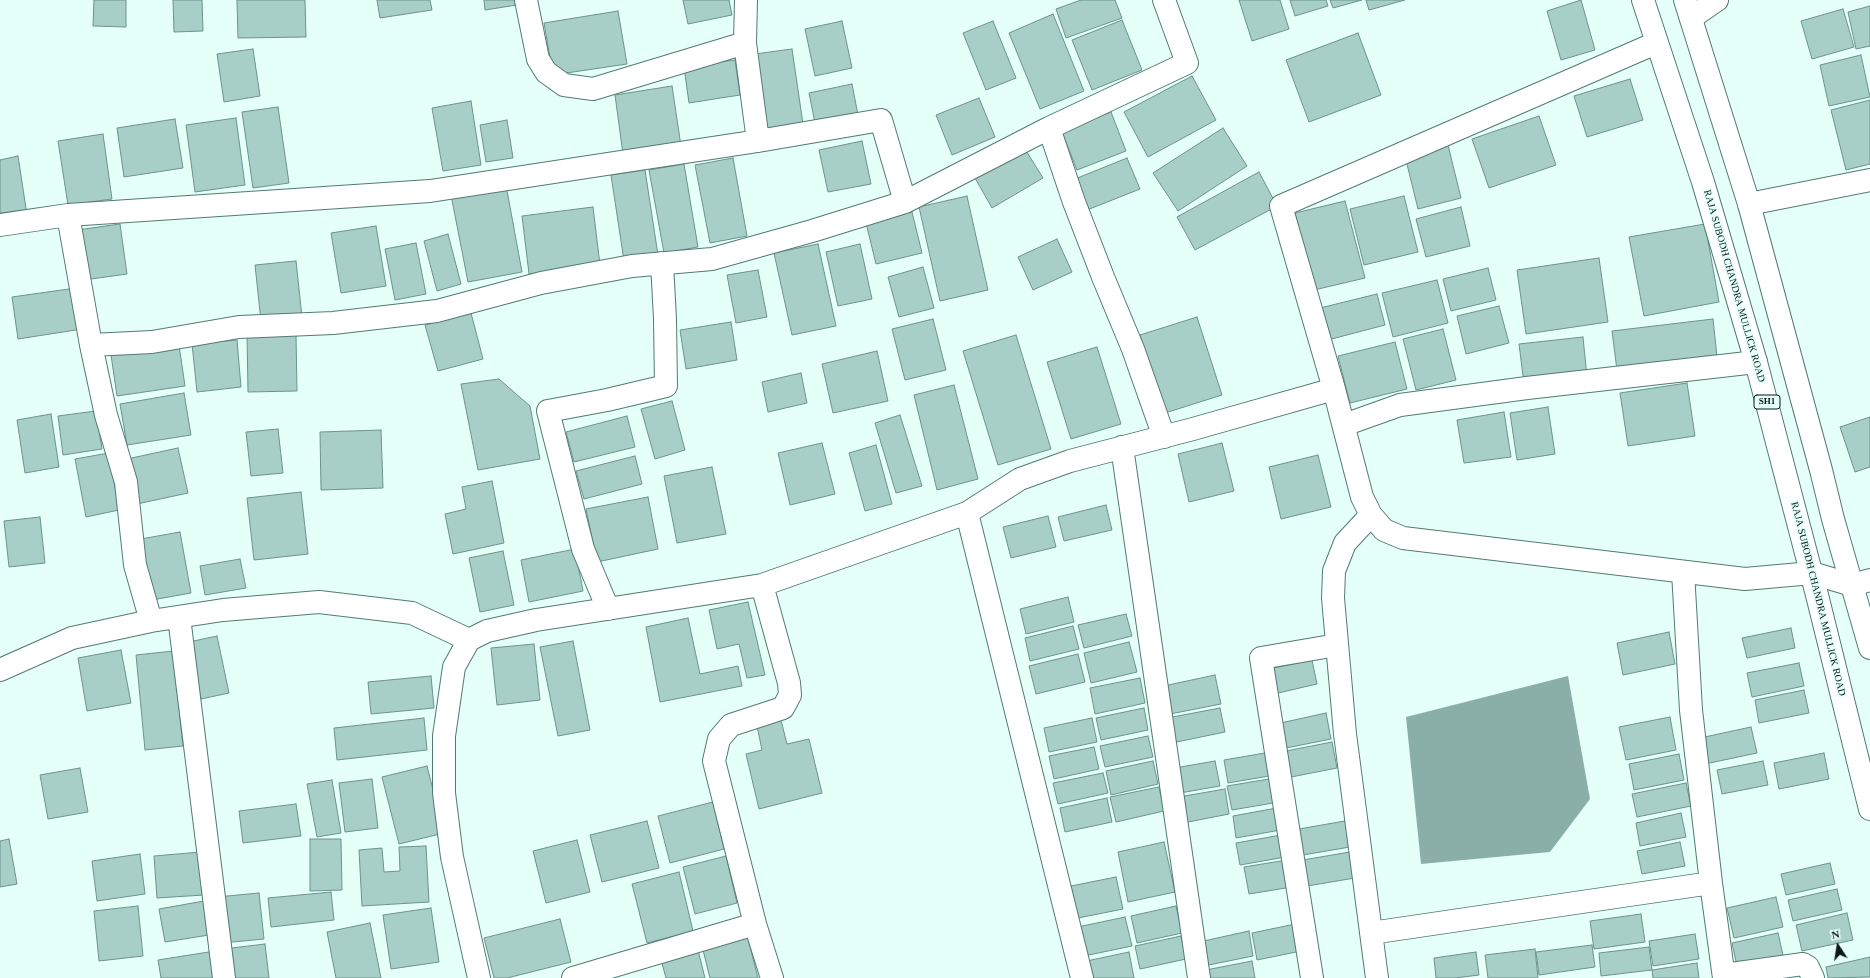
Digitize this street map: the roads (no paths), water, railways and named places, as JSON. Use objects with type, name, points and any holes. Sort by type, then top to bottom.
[{"type":"street","points":[[526,0],[538,59],[546,72],[564,85],[592,89],[745,44]]},
{"type":"street","points":[[746,0],[745,44],[758,141]]},
{"type":"street","points":[[91,345],[152,342],[238,327],[332,324],[437,311],[541,283],[632,266],[712,258],[812,231],[905,202],[1049,128],[1187,63],[1164,0]]},
{"type":"street","name":"RAJA SUBODH CHANDRA MULLICK ROAD","points":[[1643,0],[1656,43],[1686,125],[1756,362],[1812,573],[1870,809]]},
{"type":"street","points":[[1717,0],[1688,9],[1749,204],[1833,519],[1861,583],[1870,648]]},
{"type":"street","points":[[1656,43],[1281,206],[1334,389],[1362,497],[1371,515],[1384,530],[1403,538],[1746,579],[1812,573],[1861,583]]},
{"type":"street","points":[[0,225],[68,215],[430,191],[758,141],[881,120],[905,202]]},
{"type":"street","points":[[1049,128],[1103,278],[1134,349],[1164,437]]},
{"type":"street","points":[[1749,204],[1870,180]]},
{"type":"street","points":[[68,215],[91,345],[106,415],[126,482],[135,565],[150,621]]},
{"type":"street","points":[[608,609],[583,549],[548,411],[607,400],[666,386],[662,263]]},
{"type":"street","points":[[1344,425],[1400,405],[1527,388],[1756,362]]},
{"type":"street","points":[[479,978],[452,857],[444,793],[444,736],[454,667],[469,640],[487,631],[529,621],[762,585],[967,513],[1020,479],[1070,461],[1164,437],[1334,389]]},
{"type":"street","points":[[1122,447],[1199,978]]},
{"type":"street","points":[[967,513],[1082,978]]},
{"type":"street","points":[[1371,515],[1345,543],[1334,571],[1333,598],[1345,734],[1377,978]]},
{"type":"street","points":[[1683,572],[1691,710],[1711,883],[1724,977],[1803,964],[1808,967],[1813,978]]},
{"type":"street","points":[[762,585],[790,683],[790,695],[783,708],[731,726],[719,739],[714,761],[755,924],[772,978]]},
{"type":"street","points":[[0,670],[72,638],[150,621],[223,610],[319,602],[412,613],[469,640]]},
{"type":"street","points":[[180,617],[224,978]]},
{"type":"street","points":[[1312,978],[1261,658],[1337,645]]},
{"type":"street","points":[[1371,933],[1711,883]]},
{"type":"street","points":[[580,977],[755,924]]},
{"type":"water","points":[[1568,676],[1590,799],[1550,852],[1421,864],[1406,717]]}]
